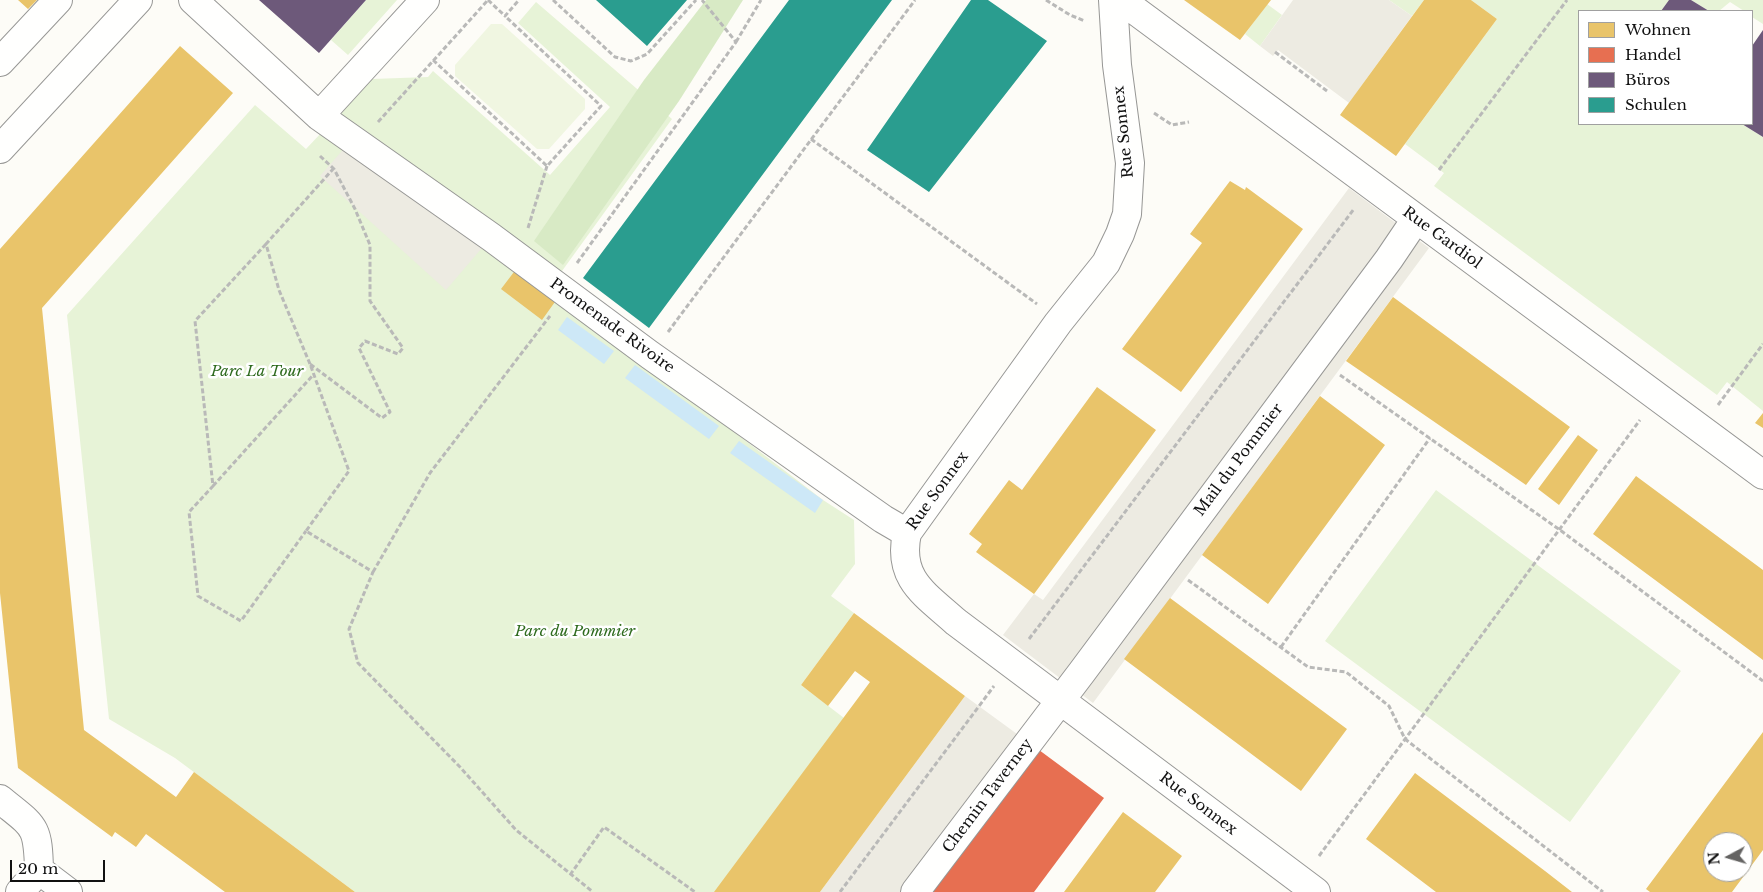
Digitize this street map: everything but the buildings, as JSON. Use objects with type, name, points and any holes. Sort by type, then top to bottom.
[{"type":"street","points":[[0,62],[58,0]]},
{"type":"street","points":[[0,149],[138,0]]},
{"type":"street","name":"Promenade Rivoire","points":[[192,0],[319,116],[519,257],[650,355],[882,519],[907,533]]},
{"type":"street","points":[[319,116],[424,0]]},
{"type":"street","name":"Rue Sonnex","points":[[1113,0],[1117,65],[1130,163],[1127,214],[1120,234],[1106,263],[1058,323],[907,533],[903,549],[904,561],[909,576],[918,587],[956,622],[1308,886]]},
{"type":"street","name":"Rue Gardiol","points":[[1121,0],[1371,187],[1763,475]]},
{"type":"street","name":"Mail du Pommier","points":[[1061,701],[1416,219]]},
{"type":"street","name":"Chemin Taverney","points":[[915,892],[1061,701]]},
{"type":"street","points":[[0,799],[33,826],[38,846],[39,870],[20,892]]},
{"type":"street","points":[[39,870],[68,892]]},
{"type":"path","points":[[213,486],[195,321],[488,0],[601,106],[547,166],[519,257]]},
{"type":"path","points":[[506,16],[519,0]]},
{"type":"path","points":[[553,0],[615,57],[631,61],[647,54],[696,0]]},
{"type":"path","points":[[702,0],[736,42]]},
{"type":"path","points":[[593,892],[516,830],[460,767],[358,663],[349,629],[373,572],[430,473],[563,291],[736,42],[761,0]]},
{"type":"path","points":[[650,355],[915,0]]},
{"type":"path","points":[[1046,0],[1070,15],[1085,21]]},
{"type":"path","points":[[1440,170],[1567,0]]},
{"type":"path","points":[[1275,52],[1327,91]]},
{"type":"path","points":[[432,60],[547,166]]},
{"type":"path","points":[[1151,111],[1172,125],[1189,122]]},
{"type":"path","points":[[812,139],[1042,308]]},
{"type":"path","points":[[310,364],[382,418],[390,412],[359,348],[365,341],[398,354],[402,348],[370,301],[370,245],[355,208],[334,169]]},
{"type":"path","points":[[840,892],[1371,187]]},
{"type":"path","points":[[266,244],[279,290],[314,374],[350,471],[241,622],[198,596],[189,512],[314,374]]},
{"type":"path","points":[[1701,430],[1763,344]]},
{"type":"path","points":[[1316,357],[1560,530],[1763,681]]},
{"type":"path","points":[[1308,886],[1405,739],[1656,397]]},
{"type":"path","points":[[1280,648],[1430,438]]},
{"type":"path","points":[[306,531],[373,572]]},
{"type":"path","points":[[1163,562],[1308,667],[1346,672],[1389,706],[1405,739],[1603,892]]},
{"type":"path","points":[[570,875],[604,827],[695,892]]},
{"type":"green space","points":[[366,0],[397,0],[348,55],[331,40]]},
{"type":"green space","points":[[706,0],[743,0],[679,101],[563,265],[534,241],[644,80]]},
{"type":"green space","points":[[1389,0],[1424,0],[1412,16]]},
{"type":"green space","points":[[1471,0],[1669,0],[1662,10],[1578,10],[1578,125],[1744,125],[1763,137],[1763,411],[1727,382],[1717,395],[1434,186],[1444,173],[1405,144],[1497,19]]},
{"type":"green space","points":[[1691,0],[1763,0],[1763,24],[1753,18],[1753,10],[1742,10],[1730,2],[1720,10],[1707,10]]},
{"type":"green space","points":[[536,2],[672,119],[562,271],[546,288],[823,500],[854,520],[855,564],[831,596],[854,613],[801,685],[844,718],[715,892],[355,892],[175,758],[109,719],[67,315],[255,105],[306,149],[372,79],[428,77],[433,71],[550,175],[610,107],[518,23]]},
{"type":"green space","points":[[1267,4],[1282,15],[1260,46],[1245,34]]},
{"type":"green space","points":[[491,24],[502,24],[585,99],[585,109],[549,149],[537,149],[455,76],[455,65]]},
{"type":"green space","points":[[1436,490],[1681,671],[1570,822],[1325,641]]},
{"type":"shaded area","points":[[1293,0],[1389,0],[1412,16],[1349,103],[1278,50],[1273,56],[1260,46]]},
{"type":"shaded area","points":[[362,128],[499,228],[446,290],[320,176]]},
{"type":"shaded area","points":[[1349,188],[1429,248],[1093,703],[1003,635],[1034,594],[1043,600]]},
{"type":"shaded area","points":[[965,696],[1028,742],[928,892],[820,892]]},
{"type":"water","points":[[567,317],[614,351],[604,364],[558,330]]},
{"type":"water","points":[[635,365],[719,426],[709,439],[625,378]]},
{"type":"water","points":[[739,441],[823,500],[815,513],[730,453]]},
{"type":"park label","name":"Parc La Tour","points":[[257,372]]},
{"type":"park label","name":"Parc du Pommier","points":[[575,632]]}]
